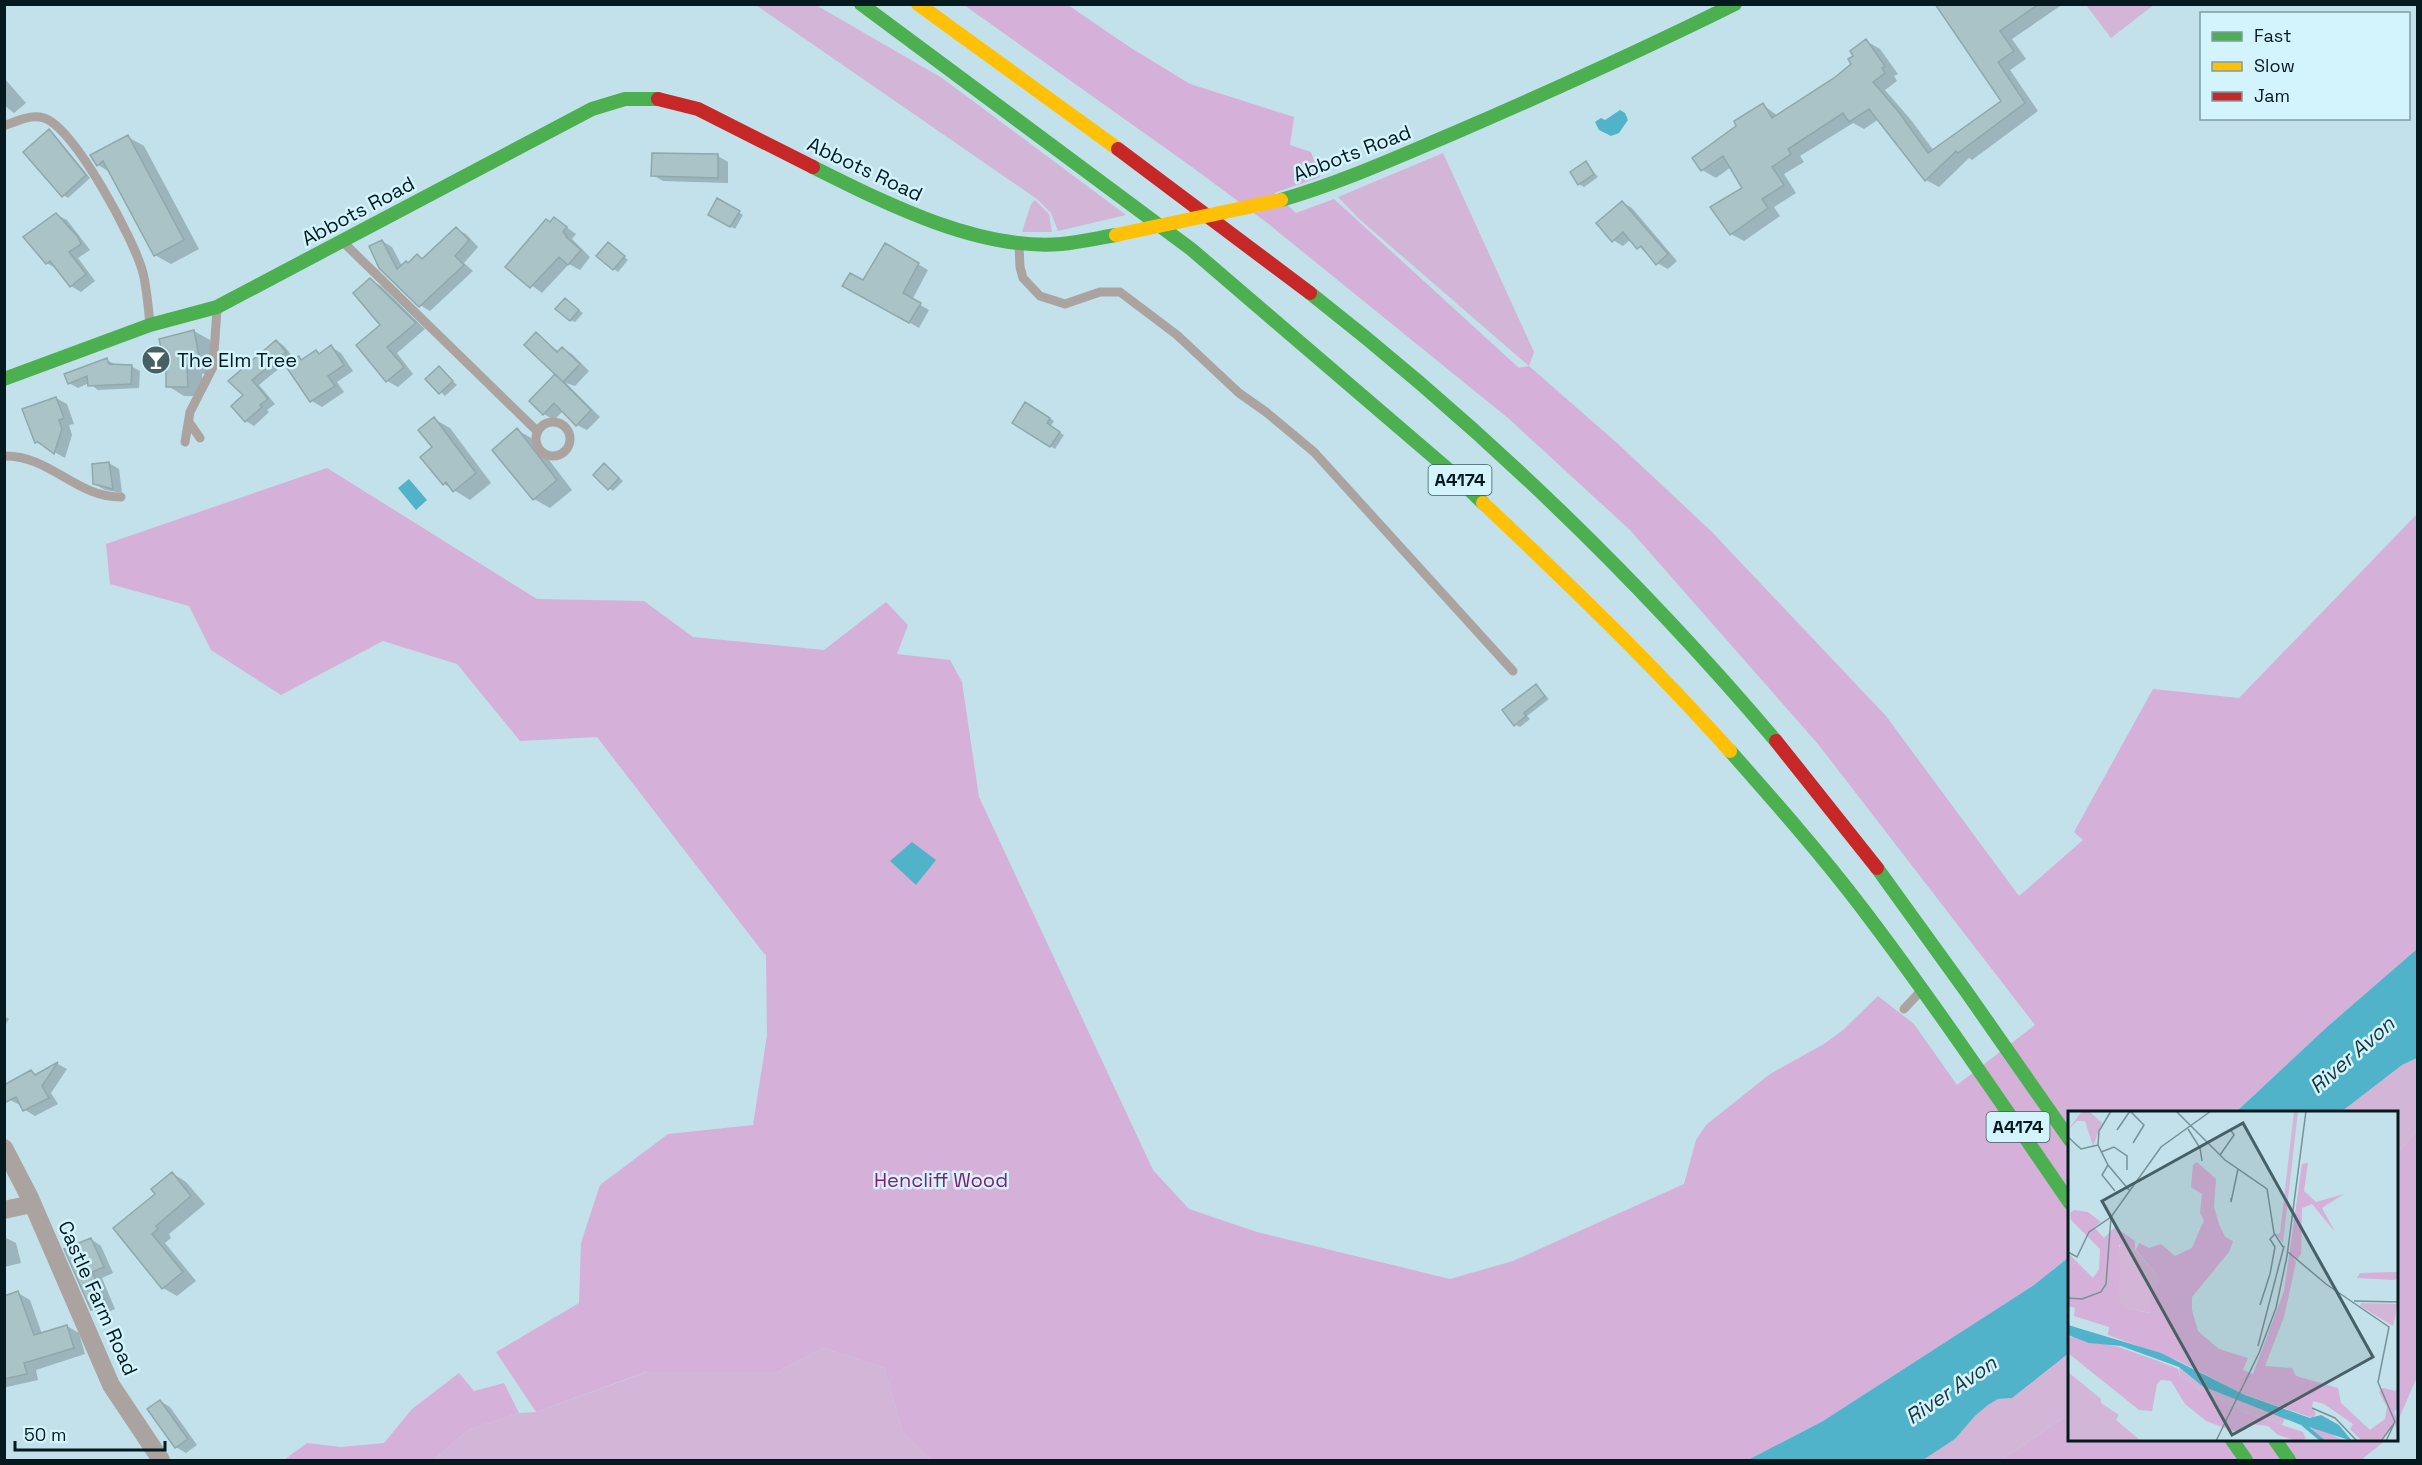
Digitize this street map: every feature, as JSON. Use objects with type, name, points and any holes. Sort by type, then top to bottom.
[{"type":"main road","name":"A4174","points":[[861,4],[1191,249],[1450,471],[1578,593],[1694,711],[1784,812],[1862,908],[1966,1052],[2068,1200]]},
{"type":"main road","name":"A4174","points":[[918,4],[1245,243],[1390,358],[1473,429],[1611,561],[1719,675],[1791,759],[1891,887],[1996,1032],[2068,1137]]},
{"type":"main road","name":"Abbots Road","points":[[4,379],[150,326],[217,307],[592,109],[625,99],[659,99],[698,109],[873,197],[942,225],[1019,243],[1060,244],[1116,235],[1281,200],[1327,187],[1635,54],[1735,4]]},
{"type":"main road","points":[[2233,1441],[2246,1461]]},
{"type":"main road","points":[[2276,1441],[2289,1461]]},
{"type":"street","name":"Castle Farm Road","points":[[4,1148],[30,1198],[111,1385],[161,1461]]},
{"type":"street","points":[[4,1210],[27,1205],[30,1198]]},
{"type":"lane","points":[[4,126],[22,118],[42,117],[58,124],[106,192],[143,271],[150,326]]},
{"type":"lane","points":[[341,241],[537,431]]},
{"type":"lane","points":[[1019,243],[1023,278],[1040,296],[1065,304],[1100,292],[1120,292],[1177,335],[1239,393],[1314,452],[1513,671]]},
{"type":"lane","points":[[185,442],[190,412],[213,367],[217,307]]},
{"type":"lane","points":[[189,422],[200,438]]},
{"type":"lane","points":[[4,456],[37,462],[94,494],[121,497]]},
{"type":"lane","points":[[1904,1009],[1922,991]]},
{"type":"shaded area","points":[[2086,4],[2155,4],[2111,38],[2086,5]]},
{"type":"shaded area","points":[[756,5],[816,5],[942,78],[1126,215],[1058,231],[1051,213],[1037,199]]},
{"type":"shaded area","points":[[1443,153],[1534,352],[1529,366],[1358,218],[1338,197]]},
{"type":"shaded area","points":[[1035,200],[1049,214],[1052,232],[1022,232],[1031,204]]},
{"type":"shaded area","points":[[2417,1058],[2417,1130],[2398,1153],[2398,1111],[2342,1111],[2402,1065]]},
{"type":"shaded area","points":[[823,1348],[884,1368],[903,1432],[931,1460],[433,1460],[470,1429],[519,1413],[536,1412],[647,1372],[777,1372]]},
{"type":"shaded area","points":[[2068,1354],[2068,1415],[2001,1460],[1923,1460],[1955,1439],[1988,1405],[1998,1399],[2012,1398]]},
{"type":"green space","name":"Hencliff Wood","points":[[964,5],[1068,5],[1131,48],[1190,84],[1294,117],[1290,145],[1311,152],[1320,177],[1274,193],[1296,213],[1334,199],[1519,368],[1529,366],[1617,443],[1711,531],[1886,716],[2019,896],[2083,840],[2074,832],[2153,689],[2239,698],[2417,514],[2417,949],[2327,1027],[2237,1111],[2068,1111],[2068,1258],[2034,1285],[1823,1421],[1748,1460],[931,1460],[903,1432],[884,1368],[823,1348],[777,1372],[646,1372],[536,1412],[496,1352],[579,1303],[581,1243],[600,1185],[668,1134],[753,1125],[767,1035],[766,956],[597,737],[520,741],[457,664],[383,641],[281,695],[211,650],[189,606],[110,584],[106,544],[327,468],[537,599],[644,601],[693,637],[824,650],[886,602],[908,625],[897,654],[950,660],[962,682],[979,797],[1153,1170],[1189,1209],[1257,1232],[1450,1279],[1513,1261],[1684,1184],[1696,1140],[1706,1125],[1770,1074],[1824,1044],[1843,1030],[1878,996],[1914,1024],[1957,1085],[2035,1025],[1818,744],[1630,530],[1508,418],[1266,222]]},
{"type":"green space","points":[[2417,1130],[2417,1377],[2398,1421],[2398,1153]]},
{"type":"green space","points":[[459,1373],[474,1391],[504,1383],[519,1413],[470,1429],[433,1460],[284,1460],[307,1443],[341,1447],[384,1443],[412,1409]]},
{"type":"green space","points":[[2068,1415],[2068,1441],[2385,1441],[2361,1460],[2001,1460]]},
{"type":"water","points":[[1620,110],[1625,113],[1628,120],[1619,133],[1611,136],[1599,130],[1595,122],[1601,118],[1605,120]]},
{"type":"water","points":[[409,479],[427,500],[416,510],[398,488]]},
{"type":"water","points":[[912,842],[936,860],[916,885],[890,861]]},
{"type":"water","name":"River Avon","points":[[2417,949],[2417,1058],[2402,1065],[2342,1111],[2237,1111],[2327,1027]]},
{"type":"water","name":"River Avon","points":[[2068,1258],[2068,1354],[2012,1398],[1998,1399],[1988,1405],[1955,1439],[1923,1460],[1748,1460],[1823,1421],[2034,1285]]},
{"type":"building","points":[[1935,4],[2039,4],[2000,31],[2014,51],[1998,62],[2025,103],[1958,153],[1956,151],[1925,181],[1869,109],[1849,122],[1843,113],[1788,149],[1791,154],[1772,167],[1784,185],[1762,199],[1768,208],[1730,235],[1710,207],[1742,188],[1723,156],[1701,171],[1692,158],[1736,126],[1734,121],[1763,103],[1772,118],[1834,78],[1851,64],[1848,59],[1853,56],[1850,51],[1866,39],[1885,66],[1882,68],[1885,73],[1873,82],[1898,111],[1928,153],[2001,101]]},
{"type":"building","points":[[49,129],[86,175],[62,197],[23,152]]},
{"type":"building","points":[[128,135],[184,240],[154,256],[103,161],[97,166],[90,155]]},
{"type":"building","points":[[652,153],[718,154],[718,178],[651,176]]},
{"type":"building","points":[[1586,161],[1594,174],[1578,185],[1570,172]]},
{"type":"building","points":[[717,198],[740,211],[730,227],[708,215]]},
{"type":"building","points":[[1622,201],[1668,254],[1656,265],[1641,246],[1637,249],[1623,232],[1612,242],[1596,223]]},
{"type":"building","points":[[56,213],[78,237],[81,244],[69,252],[86,274],[70,287],[50,261],[46,264],[23,237]]},
{"type":"building","points":[[554,217],[567,227],[563,232],[566,237],[581,250],[568,265],[559,257],[530,288],[505,267],[546,219],[550,222]]},
{"type":"building","points":[[456,227],[469,240],[455,256],[464,265],[419,307],[379,268],[369,246],[382,240],[397,269],[417,254],[422,259]]},
{"type":"building","points":[[608,242],[625,256],[613,270],[596,256]]},
{"type":"building","points":[[885,243],[919,263],[903,293],[921,303],[909,323],[842,286],[850,273],[863,280]]},
{"type":"building","points":[[370,278],[416,323],[387,347],[404,367],[386,382],[356,345],[380,325],[353,293]]},
{"type":"building","points":[[565,298],[579,310],[570,321],[555,309]]},
{"type":"building","points":[[194,330],[200,362],[187,366],[188,387],[166,387],[166,372],[159,339]]},
{"type":"building","points":[[536,332],[557,352],[562,347],[580,364],[563,382],[524,345]]},
{"type":"building","points":[[276,340],[286,352],[252,380],[268,399],[245,422],[231,406],[243,395],[228,381]]},
{"type":"building","points":[[331,345],[344,365],[328,376],[335,386],[310,402],[285,365],[299,356],[301,360],[316,350],[319,354]]},
{"type":"building","points":[[107,358],[109,364],[132,365],[131,384],[88,386],[87,376],[68,384],[64,374]]},
{"type":"building","points":[[439,366],[453,381],[439,394],[425,379]]},
{"type":"building","points":[[555,374],[591,410],[576,426],[554,403],[543,415],[529,401]]},
{"type":"building","points":[[56,397],[64,418],[59,420],[62,429],[54,454],[38,442],[35,443],[22,409]]},
{"type":"building","points":[[1025,402],[1050,418],[1047,423],[1060,432],[1050,447],[1012,423]]},
{"type":"building","points":[[434,417],[476,473],[453,492],[446,482],[443,485],[420,457],[432,447],[418,430]]},
{"type":"building","points":[[517,428],[557,480],[533,500],[492,450]]},
{"type":"building","points":[[109,462],[113,489],[93,484],[92,464]]},
{"type":"building","points":[[604,463],[619,478],[608,490],[593,475]]},
{"type":"building","points":[[1536,684],[1545,696],[1524,713],[1526,716],[1514,726],[1502,710]]},
{"type":"building","points":[[58,1062],[42,1086],[49,1098],[23,1111],[16,1097],[4,1103],[4,1085],[31,1070],[35,1075]]},
{"type":"building","points":[[172,1172],[191,1196],[156,1226],[158,1229],[152,1234],[183,1272],[162,1289],[113,1228],[155,1194],[151,1189]]},
{"type":"building","points":[[91,1238],[104,1267],[92,1272],[106,1303],[91,1310],[64,1249]]},
{"type":"building","points":[[18,1291],[34,1335],[67,1325],[74,1348],[24,1363],[27,1374],[4,1379],[4,1296]]},
{"type":"building","points":[[160,1400],[188,1439],[175,1448],[147,1409]]},
{"type":"traffic: fast","points":[[861,4],[1191,249],[1450,471],[1483,503]]},
{"type":"traffic: fast","points":[[1281,200],[1346,178],[1452,134],[1594,71],[1735,4]]},
{"type":"traffic: fast","points":[[4,379],[150,325],[217,307],[592,109],[625,99],[658,99]]},
{"type":"traffic: fast","points":[[813,167],[933,222],[998,240],[1030,244],[1061,244],[1116,235]]},
{"type":"traffic: fast","points":[[1310,293],[1435,396],[1554,505],[1668,620],[1776,741]]},
{"type":"traffic: fast","points":[[1730,751],[1814,848],[1862,908],[1942,1017],[2068,1200]]},
{"type":"traffic: fast","points":[[1877,868],[2068,1137]]},
{"type":"traffic: fast","points":[[2233,1441],[2246,1460]]},
{"type":"traffic: fast","points":[[2276,1441],[2289,1460]]},
{"type":"traffic: slow","points":[[918,4],[1118,149]]},
{"type":"traffic: slow","points":[[1116,235],[1281,200]]},
{"type":"traffic: slow","points":[[1483,503],[1609,624],[1730,751]]},
{"type":"traffic: jam","points":[[658,99],[698,109],[813,167]]},
{"type":"traffic: jam","points":[[1118,149],[1310,293]]},
{"type":"traffic: jam","points":[[1776,741],[1877,868]]},
{"type":"place","name":"The Elm Tree","points":[[156,360]]}]
